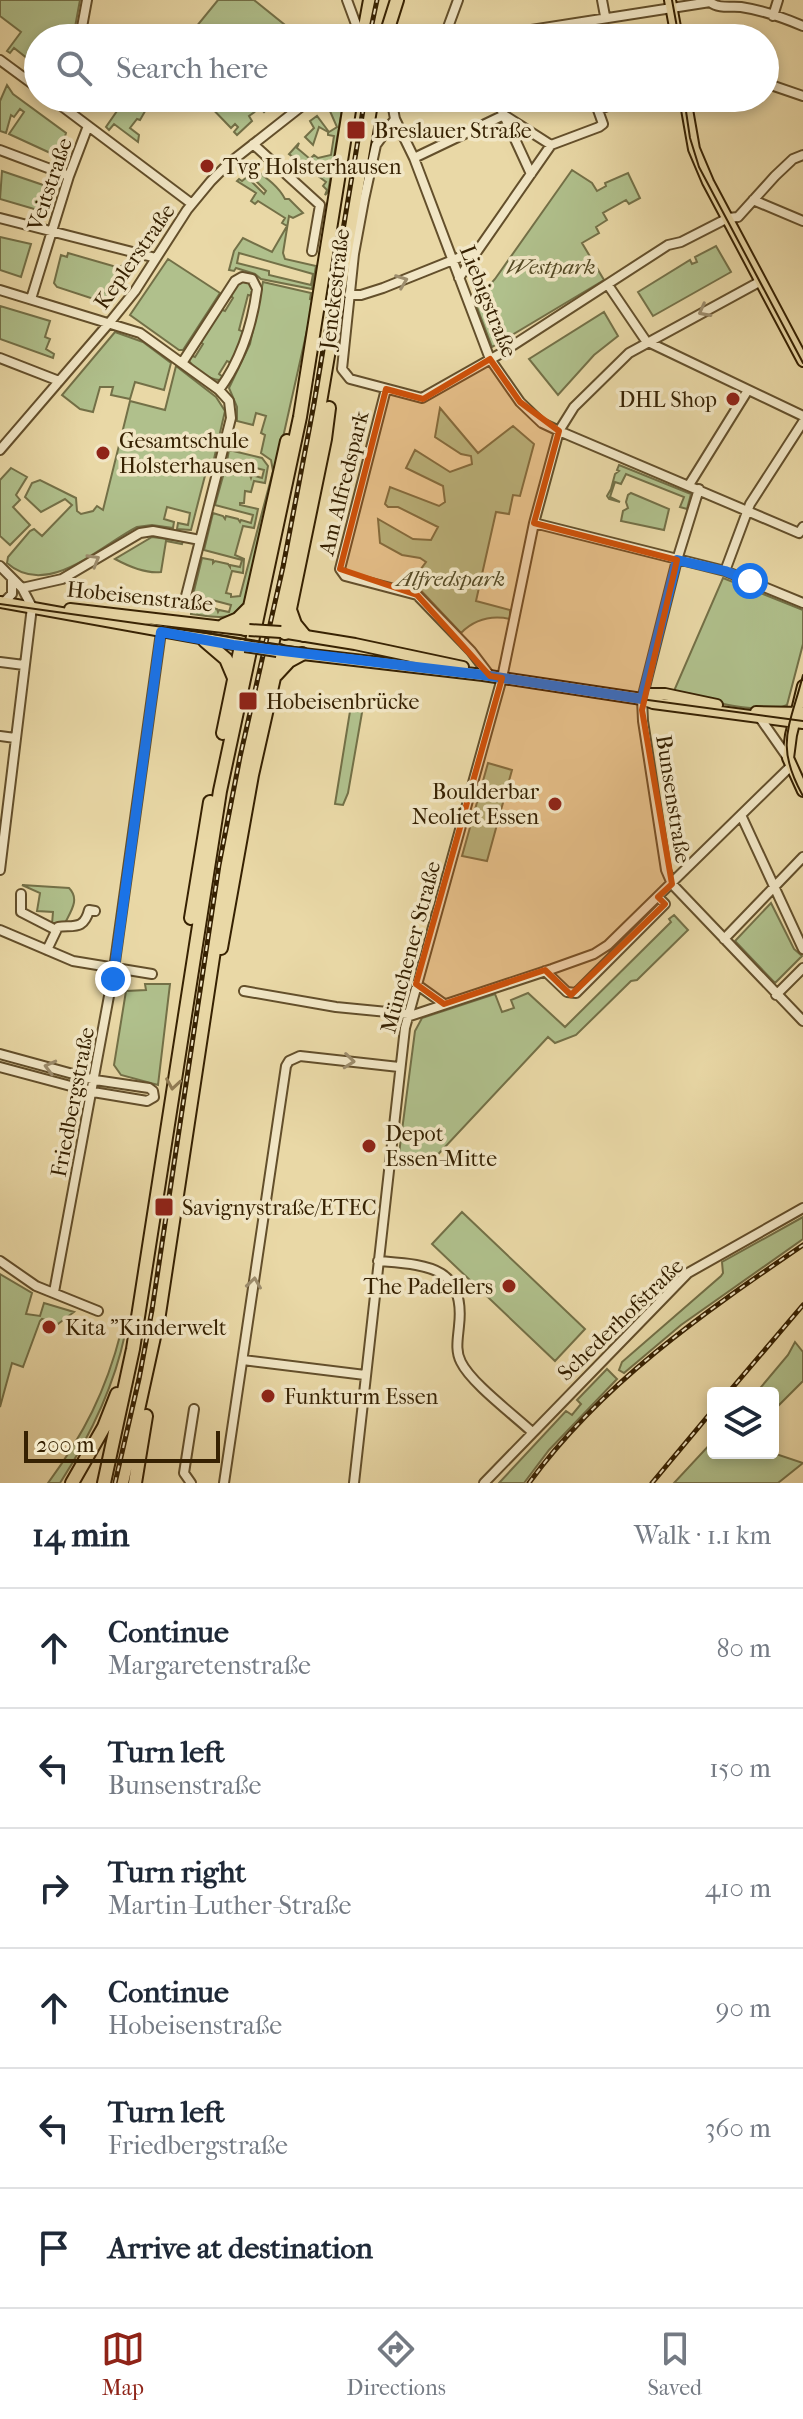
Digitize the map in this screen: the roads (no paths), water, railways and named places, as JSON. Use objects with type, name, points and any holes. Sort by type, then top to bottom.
[{"type":"highway","points":[[363,24],[370,0]]},
{"type":"highway","points":[[386,24],[389,0]]},
{"type":"highway","points":[[389,24],[397,0]]},
{"type":"highway","points":[[104,1483],[133,1349],[220,791],[286,492],[349,112]]},
{"type":"highway","points":[[122,1483],[159,1314],[240,785],[303,502],[370,112]]},
{"type":"highway","points":[[283,632],[325,439],[335,360],[336,323]]},
{"type":"highway","points":[[247,629],[315,325]]},
{"type":"highway","points":[[224,625],[238,619],[250,606]]},
{"type":"highway","points":[[290,610],[295,624],[304,635]]},
{"type":"highway","points":[[205,641],[226,659],[234,678]]},
{"type":"highway","points":[[179,1046],[179,1003],[185,956],[209,808],[243,646]]},
{"type":"highway","points":[[205,1001],[217,966],[229,909],[278,651]]},
{"type":"highway","points":[[274,678],[283,666],[302,654]]},
{"type":"highway","points":[[135,1483],[156,1359],[159,1314]]},
{"type":"highway","points":[[72,1483],[104,1427],[133,1349]]},
{"type":"main road","points":[[671,4],[675,24]]},
{"type":"main road","points":[[687,112],[694,149],[713,193],[803,361]]},
{"type":"main road","name":"Hobeisenstraße","points":[[2,602],[205,641],[492,677]]},
{"type":"main road","name":"Hobeisenstraße","points":[[32,607],[304,635],[460,666],[492,677]]},
{"type":"main road","points":[[243,646],[247,629]]},
{"type":"main road","points":[[278,651],[283,632]]},
{"type":"main road","points":[[492,677],[760,718],[799,718]]},
{"type":"main road","points":[[803,686],[789,763],[803,791]]},
{"type":"main road","points":[[642,699],[647,694],[659,693],[799,718]]},
{"type":"street","points":[[83,24],[87,0]]},
{"type":"street","points":[[347,0],[356,24]]},
{"type":"street","points":[[449,24],[458,0]]},
{"type":"street","points":[[602,0],[605,16]]},
{"type":"street","points":[[773,16],[778,0]]},
{"type":"street","points":[[566,24],[671,4],[710,1],[715,6],[742,7],[803,26]]},
{"type":"street","points":[[0,60],[24,78]]},
{"type":"street","points":[[779,88],[803,96]]},
{"type":"street","points":[[70,112],[192,204]]},
{"type":"street","name":"Keplerstraße","points":[[0,450],[110,322],[192,204],[219,172],[294,112]]},
{"type":"street","name":"Liebigstraße","points":[[394,112],[490,359],[520,402],[542,423],[559,431],[801,530]]},
{"type":"street","points":[[503,112],[531,174]]},
{"type":"street","points":[[459,278],[551,145],[603,124],[599,112]]},
{"type":"street","points":[[504,115],[551,145]]},
{"type":"street","points":[[414,158],[504,115]]},
{"type":"street","name":"Jenckestraße","points":[[350,379],[342,369],[362,199],[376,145],[395,119]]},
{"type":"street","name":"Veitstraße","points":[[31,299],[88,126]]},
{"type":"street","points":[[253,144],[320,205],[312,251]]},
{"type":"street","points":[[0,150],[69,176]]},
{"type":"street","name":"Am Alfredspark","points":[[350,379],[426,397],[668,245],[681,242],[728,218],[738,217],[793,159],[803,155]]},
{"type":"street","points":[[753,200],[803,221]]},
{"type":"street","points":[[0,218],[156,258]]},
{"type":"street","points":[[349,295],[361,295],[383,288],[478,250]]},
{"type":"street","points":[[182,363],[235,281],[242,277],[252,279],[257,289],[248,332],[239,356],[219,390]]},
{"type":"street","points":[[559,431],[574,407],[608,371],[646,341],[761,281]]},
{"type":"street","points":[[608,285],[646,341],[803,416]]},
{"type":"street","points":[[0,290],[140,333],[219,390],[229,401],[231,418],[185,600]]},
{"type":"street","points":[[0,358],[59,381]]},
{"type":"street","name":"Am Alfredspark","points":[[386,389],[340,569],[345,576],[417,595],[492,677]]},
{"type":"street","points":[[689,485],[748,390]]},
{"type":"street","points":[[725,571],[748,509],[802,426]]},
{"type":"street","name":"Münchener Straße","points":[[354,1483],[399,1067],[408,1013],[492,677],[559,431]]},
{"type":"street","name":"Bunsenstraße","points":[[699,489],[677,560],[642,699],[666,870],[672,884],[803,1021]]},
{"type":"street","points":[[534,523],[725,571],[803,603]]},
{"type":"street","points":[[22,588],[62,579],[144,532],[200,540]]},
{"type":"street","points":[[0,566],[22,588],[32,607],[0,870]]},
{"type":"street","points":[[2,602],[12,594],[12,578]]},
{"type":"street","name":"Friedbergstraße","points":[[54,1292],[114,969],[161,632]]},
{"type":"street","points":[[460,666],[469,660],[471,651]]},
{"type":"street","points":[[0,662],[24,665]]},
{"type":"street","points":[[244,991],[336,1007],[408,1013],[594,954],[608,945],[672,884],[789,763],[760,718]]},
{"type":"street","points":[[0,736],[15,738]]},
{"type":"street","points":[[741,815],[803,949]]},
{"type":"street","points":[[724,939],[803,857]]},
{"type":"street","points":[[21,894],[21,912],[56,930]]},
{"type":"street","points":[[545,971],[567,992],[576,993],[665,904],[658,897]]},
{"type":"street","points":[[47,950],[60,926],[78,927],[85,922],[89,910],[95,911]]},
{"type":"street","points":[[0,930],[73,961],[152,974]]},
{"type":"street","points":[[776,995],[803,968]]},
{"type":"street","points":[[416,984],[444,1004]]},
{"type":"street","points":[[0,1054],[95,1080],[149,1088],[154,1097],[147,1101],[93,1092],[0,1067]]},
{"type":"street","points":[[224,1483],[286,1066],[300,1056],[399,1067]]},
{"type":"street","name":"Schederhofstraße","points":[[484,1483],[688,1273],[803,1208]]},
{"type":"street","points":[[0,1261],[36,1286],[98,1311]]},
{"type":"street","points":[[378,1261],[427,1266],[448,1278],[461,1301],[457,1348],[460,1361],[532,1432]]},
{"type":"street","points":[[243,1360],[365,1375]]},
{"type":"street","points":[[191,1483],[184,1473],[194,1409]]},
{"type":"tram line","points":[[672,0],[676,24]]},
{"type":"tram line","points":[[686,112],[699,167],[803,363]]},
{"type":"tram line","points":[[0,604],[220,635],[493,679],[803,721]]},
{"type":"tram line","points":[[803,675],[787,736],[789,762],[803,796]]},
{"type":"railway","points":[[372,24],[377,0]]},
{"type":"railway","points":[[115,1483],[152,1310],[219,865],[283,567],[314,404],[363,112]]},
{"type":"railway","points":[[529,1483],[588,1413],[621,1382],[691,1324],[803,1245]]},
{"type":"railway","points":[[733,1387],[803,1305]]},
{"type":"railway","points":[[652,1483],[707,1417]]},
{"type":"place","name":"Breslauer Straße","points":[[356,130]]},
{"type":"place","name":"Tvg Holsterhausen","points":[[207,166]]},
{"type":"place","name":"DHL Shop","points":[[733,399]]},
{"type":"place","name":"Gesamtschule Holsterhausen","points":[[103,453]]},
{"type":"place","name":"Hobeisenbrücke","points":[[248,701]]},
{"type":"place","name":"Boulderbar Neoliet Essen","points":[[555,804]]},
{"type":"place","name":"Depot Essen-Mitte","points":[[369,1146]]},
{"type":"place","name":"Savignystraße/ETEC","points":[[164,1207]]},
{"type":"place","name":"The Padellers","points":[[509,1286]]},
{"type":"place","name":"Kita \"Kinderwelt","points":[[49,1327]]},
{"type":"place","name":"Funkturm Essen","points":[[268,1396]]},
{"type":"park label","name":"Westpark","points":[[551,266]]},
{"type":"park label","name":"Alfredspark","points":[[451,578]]}]
